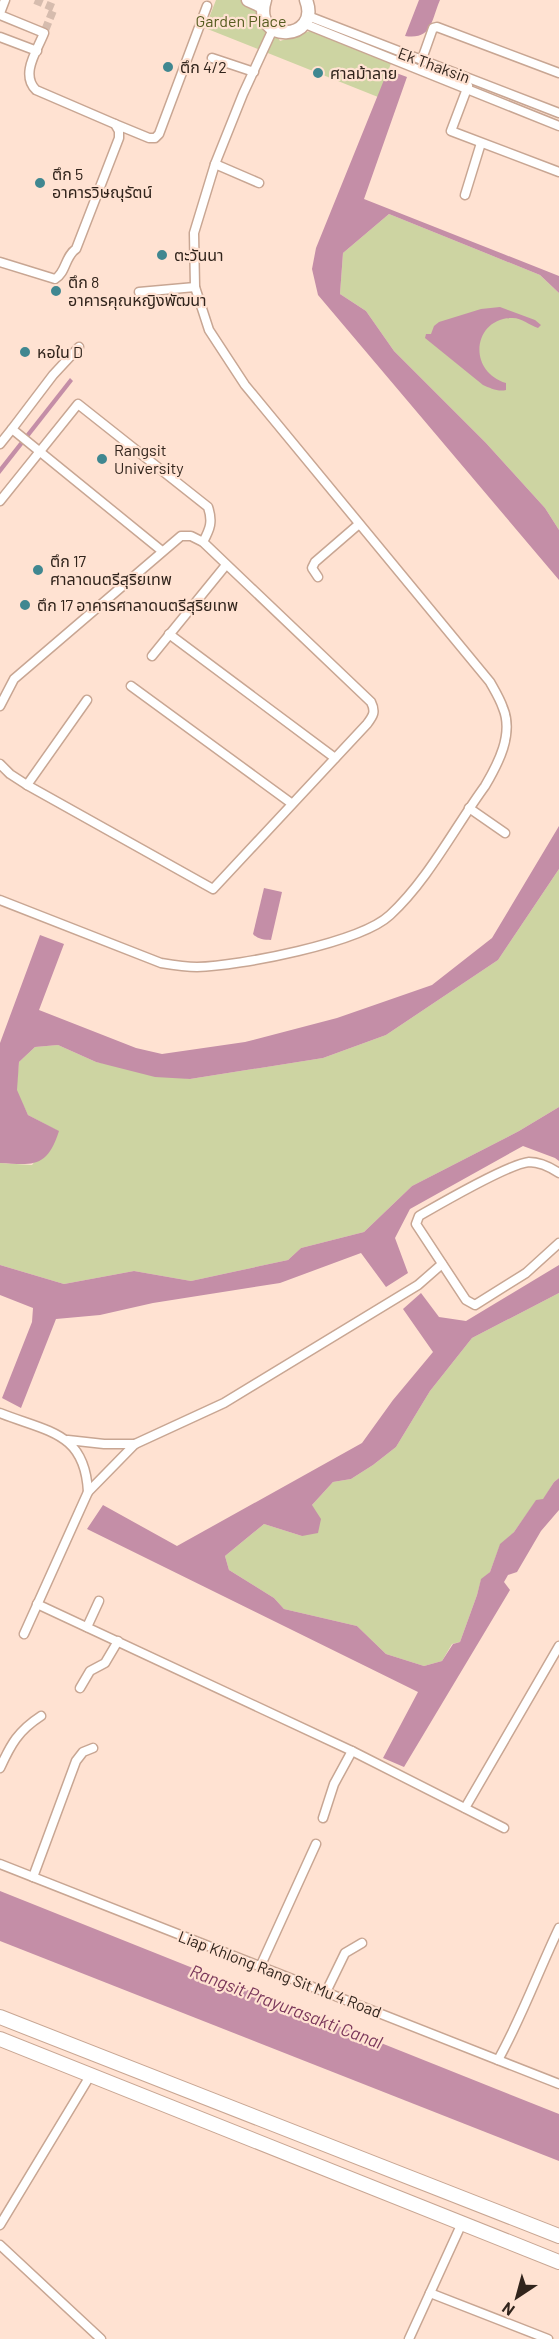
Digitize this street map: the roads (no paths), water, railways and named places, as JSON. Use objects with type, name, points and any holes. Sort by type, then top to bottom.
[{"type":"main road","points":[[0,2017],[559,2236]]},
{"type":"main road","points":[[0,2039],[559,2262]]},
{"type":"main road","points":[[480,2231],[490,2209]]},
{"type":"street","points":[[5,0],[0,14],[44,33],[28,74],[28,80],[36,90],[149,138],[155,138],[159,134],[207,6]]},
{"type":"street","points":[[248,0],[264,3],[265,20],[273,29],[284,33],[296,31],[306,20],[306,0]]},
{"type":"street","name":"Ek Thaksin","points":[[306,20],[385,52],[402,53],[422,59],[559,112]]},
{"type":"street","points":[[422,59],[433,28],[436,27],[559,73]]},
{"type":"street","points":[[0,900],[161,963],[196,967],[241,963],[357,934],[388,916],[410,893],[496,767],[502,752],[507,730],[504,710],[490,682],[235,371],[209,330],[195,288],[194,233],[215,164],[273,29]]},
{"type":"street","points":[[0,37],[37,51]]},
{"type":"street","points":[[385,52],[400,62],[559,126]]},
{"type":"street","points":[[212,58],[254,72]]},
{"type":"street","points":[[471,78],[451,131],[559,172]]},
{"type":"street","points":[[0,262],[55,279],[60,276],[69,253],[76,249],[118,143],[119,131],[115,124]]},
{"type":"street","points":[[465,195],[481,143]]},
{"type":"street","points":[[215,164],[259,183]]},
{"type":"street","points":[[139,292],[195,288]]},
{"type":"street","points":[[0,444],[14,431],[53,375],[79,347]]},
{"type":"street","points":[[0,501],[78,404],[208,507],[212,519],[203,542]]},
{"type":"street","points":[[14,431],[162,551]]},
{"type":"street","points":[[318,577],[312,568],[315,562],[359,524]]},
{"type":"street","points":[[0,706],[14,679],[162,551],[181,536],[191,536],[203,542],[371,702],[374,708],[371,718],[213,889],[27,785],[0,764]]},
{"type":"street","points":[[152,657],[226,565]]},
{"type":"street","points":[[170,634],[335,758]]},
{"type":"street","points":[[131,686],[291,803]]},
{"type":"street","points":[[27,785],[87,700]]},
{"type":"street","points":[[469,808],[506,833]]},
{"type":"street","points":[[559,1173],[542,1163],[522,1163],[419,1216],[416,1224],[469,1303],[475,1305],[526,1274],[559,1243]]},
{"type":"street","points":[[24,1634],[88,1492],[135,1444],[224,1403],[418,1285],[442,1264]]},
{"type":"street","points":[[0,1413],[68,1440],[135,1444]]},
{"type":"street","points":[[68,1440],[84,1462],[88,1492]]},
{"type":"street","points":[[87,1627],[99,1601]]},
{"type":"street","points":[[37,1604],[352,1751],[504,1827]]},
{"type":"street","points":[[80,1688],[90,1671],[105,1663],[118,1641]]},
{"type":"street","points":[[465,1808],[559,1646]]},
{"type":"street","points":[[0,1768],[17,1736],[41,1716]]},
{"type":"street","points":[[33,1877],[78,1755],[93,1748]]},
{"type":"street","points":[[323,1818],[334,1784],[352,1751]]},
{"type":"street","points":[[260,1966],[316,1844]]},
{"type":"street","name":"Liap Khlong Rang Sit Mu 4 Road","points":[[0,1864],[559,2084]]},
{"type":"street","points":[[498,2060],[520,2019],[559,1928]]},
{"type":"street","points":[[326,1992],[345,1953],[362,1943]]},
{"type":"street","points":[[0,2226],[90,2076]]},
{"type":"street","points":[[409,2339],[462,2223]]},
{"type":"street","points":[[0,2245],[101,2339]]},
{"type":"street","points":[[430,2293],[548,2339]]},
{"type":"water","points":[[419,0],[440,0],[426,32],[421,35],[405,36]]},
{"type":"water","points":[[388,70],[407,77],[364,199],[559,276],[559,293],[540,275],[389,214],[343,253],[340,294],[366,311],[394,351],[486,443],[545,508],[559,530],[559,580],[318,295],[312,269],[316,248]]},
{"type":"water","points":[[500,307],[535,320],[541,325],[538,328],[522,320],[511,318],[489,327],[483,336],[480,357],[485,368],[493,377],[506,383],[506,390],[483,385],[425,338],[426,334],[431,334],[434,326],[439,322],[481,309]]},
{"type":"water","points":[[70,378],[73,381],[0,474],[0,467]]},
{"type":"water","points":[[559,826],[559,869],[498,960],[386,1035],[323,1058],[190,1079],[155,1077],[96,1062],[58,1045],[35,1047],[19,1062],[17,1090],[28,1115],[59,1131],[50,1152],[38,1162],[0,1163],[0,1043],[40,935],[64,944],[39,1010],[136,1048],[162,1054],[245,1042],[337,1018],[432,985],[492,938]]},
{"type":"water","points":[[264,888],[282,892],[271,940],[261,939],[253,934]]},
{"type":"water","points":[[559,1107],[559,1161],[523,1146],[410,1209],[395,1238],[408,1273],[386,1287],[361,1253],[280,1283],[153,1303],[100,1315],[56,1319],[21,1408],[2,1398],[32,1322],[33,1308],[0,1295],[0,1265],[64,1284],[134,1271],[191,1281],[288,1260],[301,1248],[364,1232],[412,1186],[519,1131]]},
{"type":"water","points":[[559,1265],[559,1293],[472,1338],[430,1391],[396,1447],[351,1479],[333,1482],[312,1505],[321,1519],[318,1533],[302,1536],[264,1524],[225,1556],[229,1570],[274,1598],[284,1609],[357,1626],[386,1654],[424,1666],[442,1661],[453,1644],[460,1642],[481,1579],[490,1572],[500,1544],[514,1532],[536,1500],[543,1499],[559,1478],[559,1510],[541,1531],[517,1572],[508,1575],[504,1582],[510,1590],[404,1767],[383,1758],[418,1692],[87,1529],[103,1505],[177,1546],[362,1443],[393,1400],[433,1352],[403,1309],[421,1293],[439,1317],[466,1321]]},
{"type":"water","name":"Rangsit Prayurasakti Canal","points":[[0,1891],[559,2114],[559,2161],[0,1941]]},
{"type":"tunnel","points":[[35,0],[54,8],[44,33]]},
{"type":"place","name":"ตึก 4/2","points":[[168,67]]},
{"type":"place","name":"ศาลม้าลาย","points":[[318,73]]},
{"type":"place","name":"ตึก 5 อาคารวิษณุรัตน์","points":[[40,183]]},
{"type":"place","name":"ตะวันนา","points":[[162,255]]},
{"type":"place","name":"ตึก 8 อาคารคุณหญิงพัฒนา","points":[[56,291]]},
{"type":"place","name":"หอใน D","points":[[25,352]]},
{"type":"place","name":"Rangsit University","points":[[102,459]]},
{"type":"place","name":"ตึก 17 ศาลาดนตรีสุริยเทพ","points":[[38,570]]},
{"type":"place","name":"ตึก 17 อาคารศาลาดนตรีสุริยเทพ","points":[[25,605]]},
{"type":"park label","name":"Garden Place","points":[[241,21]]}]
